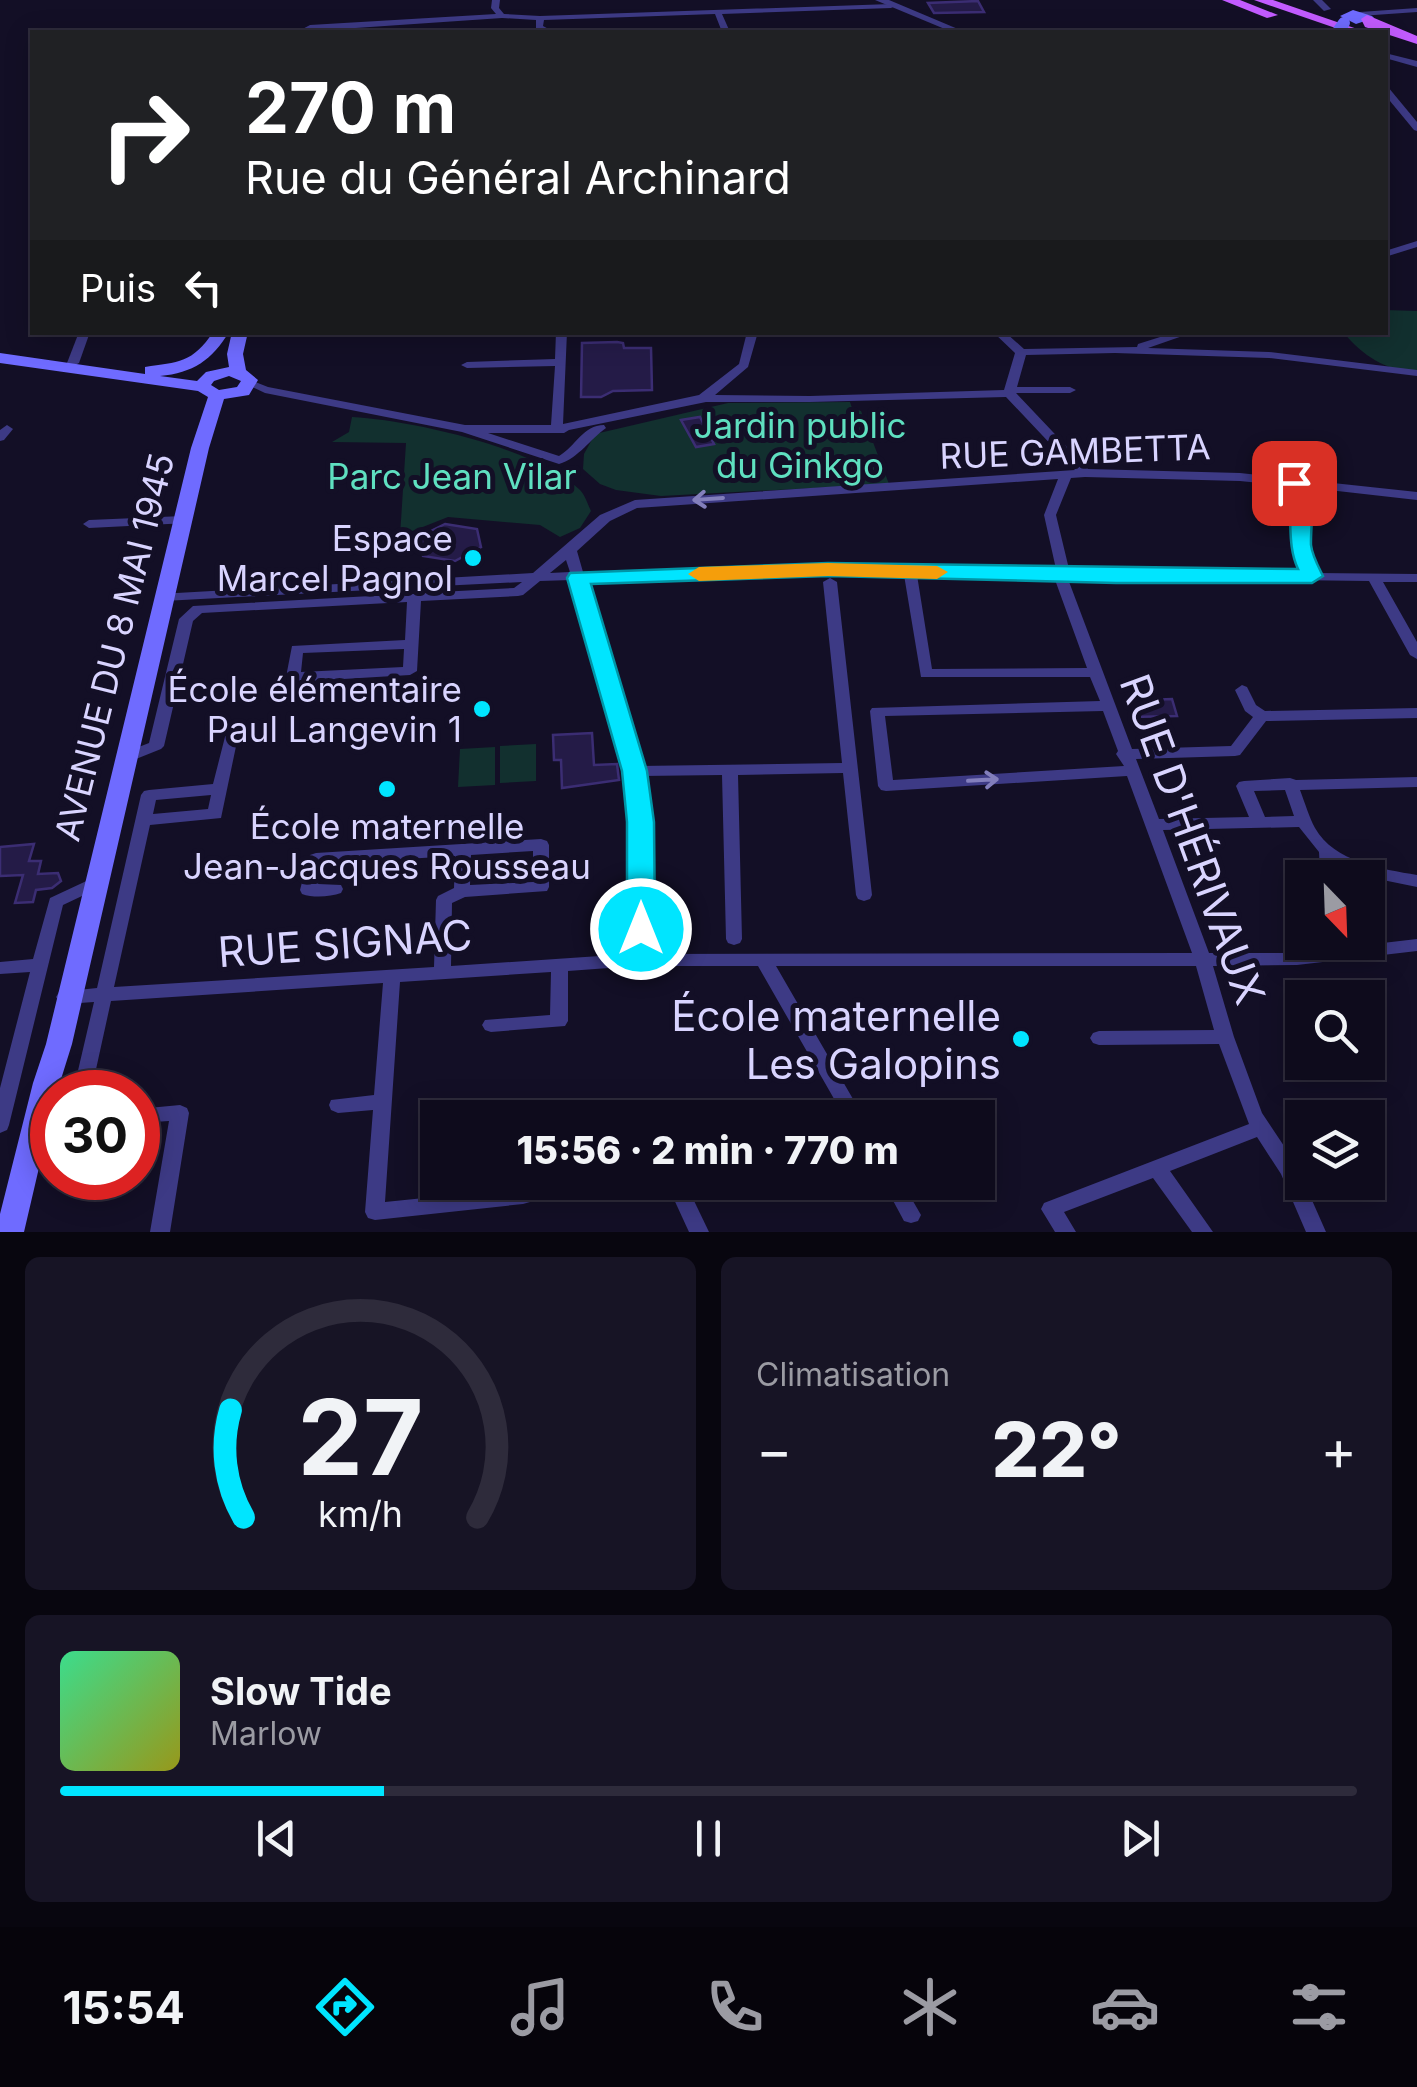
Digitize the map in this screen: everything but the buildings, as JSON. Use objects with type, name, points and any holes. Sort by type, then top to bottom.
[{"type":"main road","points":[[1228,0],[1311,30]]},
{"type":"main road","points":[[1290,0],[1388,30]]},
{"type":"main road","points":[[1262,1],[1353,18]]},
{"type":"main road","points":[[1388,30],[1417,40]]},
{"type":"main road","points":[[1388,42],[1417,52]]},
{"type":"main road","points":[[119,370],[159,372],[188,367],[200,360],[221,335]]},
{"type":"main road","points":[[223,383],[224,335]]},
{"type":"main road","points":[[223,383],[239,335]]},
{"type":"main road","points":[[4,358],[223,383]]},
{"type":"main road","points":[[4,358],[223,383]]},
{"type":"main road","name":"AVENUE DU 8 MAI 1945","points":[[10,1232],[164,597],[223,383]]},
{"type":"street","points":[[496,0],[496,10],[502,16]]},
{"type":"street","points":[[1318,0],[1327,9]]},
{"type":"street","points":[[305,30],[502,16],[860,9],[882,4],[954,30]]},
{"type":"street","points":[[882,4],[947,30]]},
{"type":"street","points":[[1353,18],[1417,10]]},
{"type":"street","points":[[718,13],[725,30]]},
{"type":"street","points":[[625,16],[628,30]]},
{"type":"street","points":[[540,18],[539,28],[544,30]]},
{"type":"street","points":[[1388,56],[1417,64]]},
{"type":"street","points":[[1388,93],[1417,128]]},
{"type":"street","points":[[1388,107],[1397,106]]},
{"type":"street","points":[[1388,252],[1417,244]]},
{"type":"street","points":[[1388,253],[1417,252]]},
{"type":"street","points":[[73,363],[84,335]]},
{"type":"street","points":[[557,429],[562,335]]},
{"type":"street","points":[[223,383],[465,429],[554,460],[568,458],[591,431],[682,410],[704,398],[744,365],[752,335]]},
{"type":"street","points":[[1001,335],[1021,352],[1115,350],[1296,357],[1417,374]]},
{"type":"street","points":[[1115,350],[1177,335]]},
{"type":"street","points":[[1010,391],[1021,352]]},
{"type":"street","points":[[466,365],[562,362]]},
{"type":"street","points":[[557,429],[704,398],[810,399],[1070,390]]},
{"type":"street","points":[[1010,391],[1084,473]]},
{"type":"street","points":[[465,429],[557,429],[579,432],[580,441]]},
{"type":"street","name":"RUE GAMBETTA","points":[[538,577],[605,518],[635,504],[1084,473],[1171,473],[1417,496]]},
{"type":"street","name":"RUE D'HÉRIVAUX","points":[[1066,475],[1050,515],[1062,576],[1093,672],[1203,959],[1225,1038],[1260,1128],[1289,1170],[1316,1232]]},
{"type":"street","points":[[1294,483],[1302,505],[1300,550],[1312,576]]},
{"type":"street","points":[[90,524],[184,520]]},
{"type":"street","points":[[570,550],[634,771],[641,831],[642,936],[636,960]]},
{"type":"street","points":[[164,597],[518,592],[538,577],[828,570],[1417,578]]},
{"type":"street","points":[[910,572],[926,674],[1093,672]]},
{"type":"street","points":[[1374,576],[1417,655]]},
{"type":"street","points":[[830,582],[864,894]]},
{"type":"street","points":[[412,644],[297,650],[292,677],[410,671],[412,644],[414,591]]},
{"type":"street","points":[[126,758],[156,746],[186,619],[198,609],[414,591]]},
{"type":"street","points":[[1242,690],[1250,708],[1262,716],[1417,713]]},
{"type":"street","points":[[1106,706],[877,710],[886,786],[1132,772]]},
{"type":"street","points":[[1124,754],[1235,751],[1262,716]]},
{"type":"street","points":[[144,820],[215,814],[232,732]]},
{"type":"street","points":[[634,771],[849,768]]},
{"type":"street","points":[[730,769],[734,940]]},
{"type":"street","points":[[1259,822],[1244,786],[1417,782]]},
{"type":"street","points":[[1290,784],[1310,834],[1342,860]]},
{"type":"street","points":[[87,1070],[150,795],[220,789]]},
{"type":"street","points":[[1152,825],[1305,822]]},
{"type":"street","points":[[336,889],[308,890],[316,860],[541,845],[540,887],[462,891],[444,900],[442,970]]},
{"type":"street","points":[[462,891],[463,850]]},
{"type":"street","points":[[1327,851],[1327,860]]},
{"type":"street","points":[[1385,878],[1417,880]]},
{"type":"street","points":[[0,1125],[56,902],[96,883]]},
{"type":"street","name":"RUE SIGNAC","points":[[65,997],[636,960],[1296,959],[1417,945]]},
{"type":"street","points":[[764,961],[841,1100]]},
{"type":"street","points":[[491,1024],[559,1021],[560,964]]},
{"type":"street","points":[[0,968],[41,965]]},
{"type":"street","points":[[392,975],[376,1212],[486,1200]]},
{"type":"street","points":[[1099,1038],[1225,1038]]},
{"type":"street","points":[[338,1104],[383,1102]]},
{"type":"street","points":[[160,1114],[180,1113],[160,1232]]},
{"type":"street","points":[[1066,1232],[1051,1209],[1260,1128]]},
{"type":"street","points":[[1156,1169],[1203,1232]]},
{"type":"street","points":[[684,1200],[699,1232]]},
{"type":"street","points":[[902,1200],[911,1215]]},
{"type":"green space","points":[[1388,310],[1417,311],[1417,373],[1395,369],[1359,349],[1346,335],[1388,335]]},
{"type":"green space","name":"Jardin public du Ginkgo","points":[[850,402],[852,408],[861,411],[889,484],[661,496],[616,490],[600,484],[583,469],[584,454],[595,434],[728,403]]},
{"type":"green space","name":"Parc Jean Vilar","points":[[352,417],[439,430],[505,449],[561,475],[582,492],[591,511],[580,528],[560,537],[540,525],[448,517],[400,536],[406,443],[332,442],[349,432]]},
{"type":"green space","points":[[536,744],[536,781],[500,783],[500,746]]},
{"type":"green space","points":[[495,747],[495,785],[458,787],[460,749]]},
{"type":"slow traffic","points":[[699,574],[937,572]]},
{"type":"place","name":"Espace Marcel Pagnol","points":[[473,558]]},
{"type":"place","name":"École élémentaire Paul Langevin 1","points":[[482,709]]},
{"type":"place","name":"École maternelle Jean-Jacques Rousseau","points":[[387,789]]},
{"type":"place","name":"École maternelle Les Galopins","points":[[1021,1039]]},
{"type":"route","points":[[641,929],[640,822],[634,771],[578,578],[828,570],[1312,576],[1300,550],[1302,505],[1294,483]]}]
